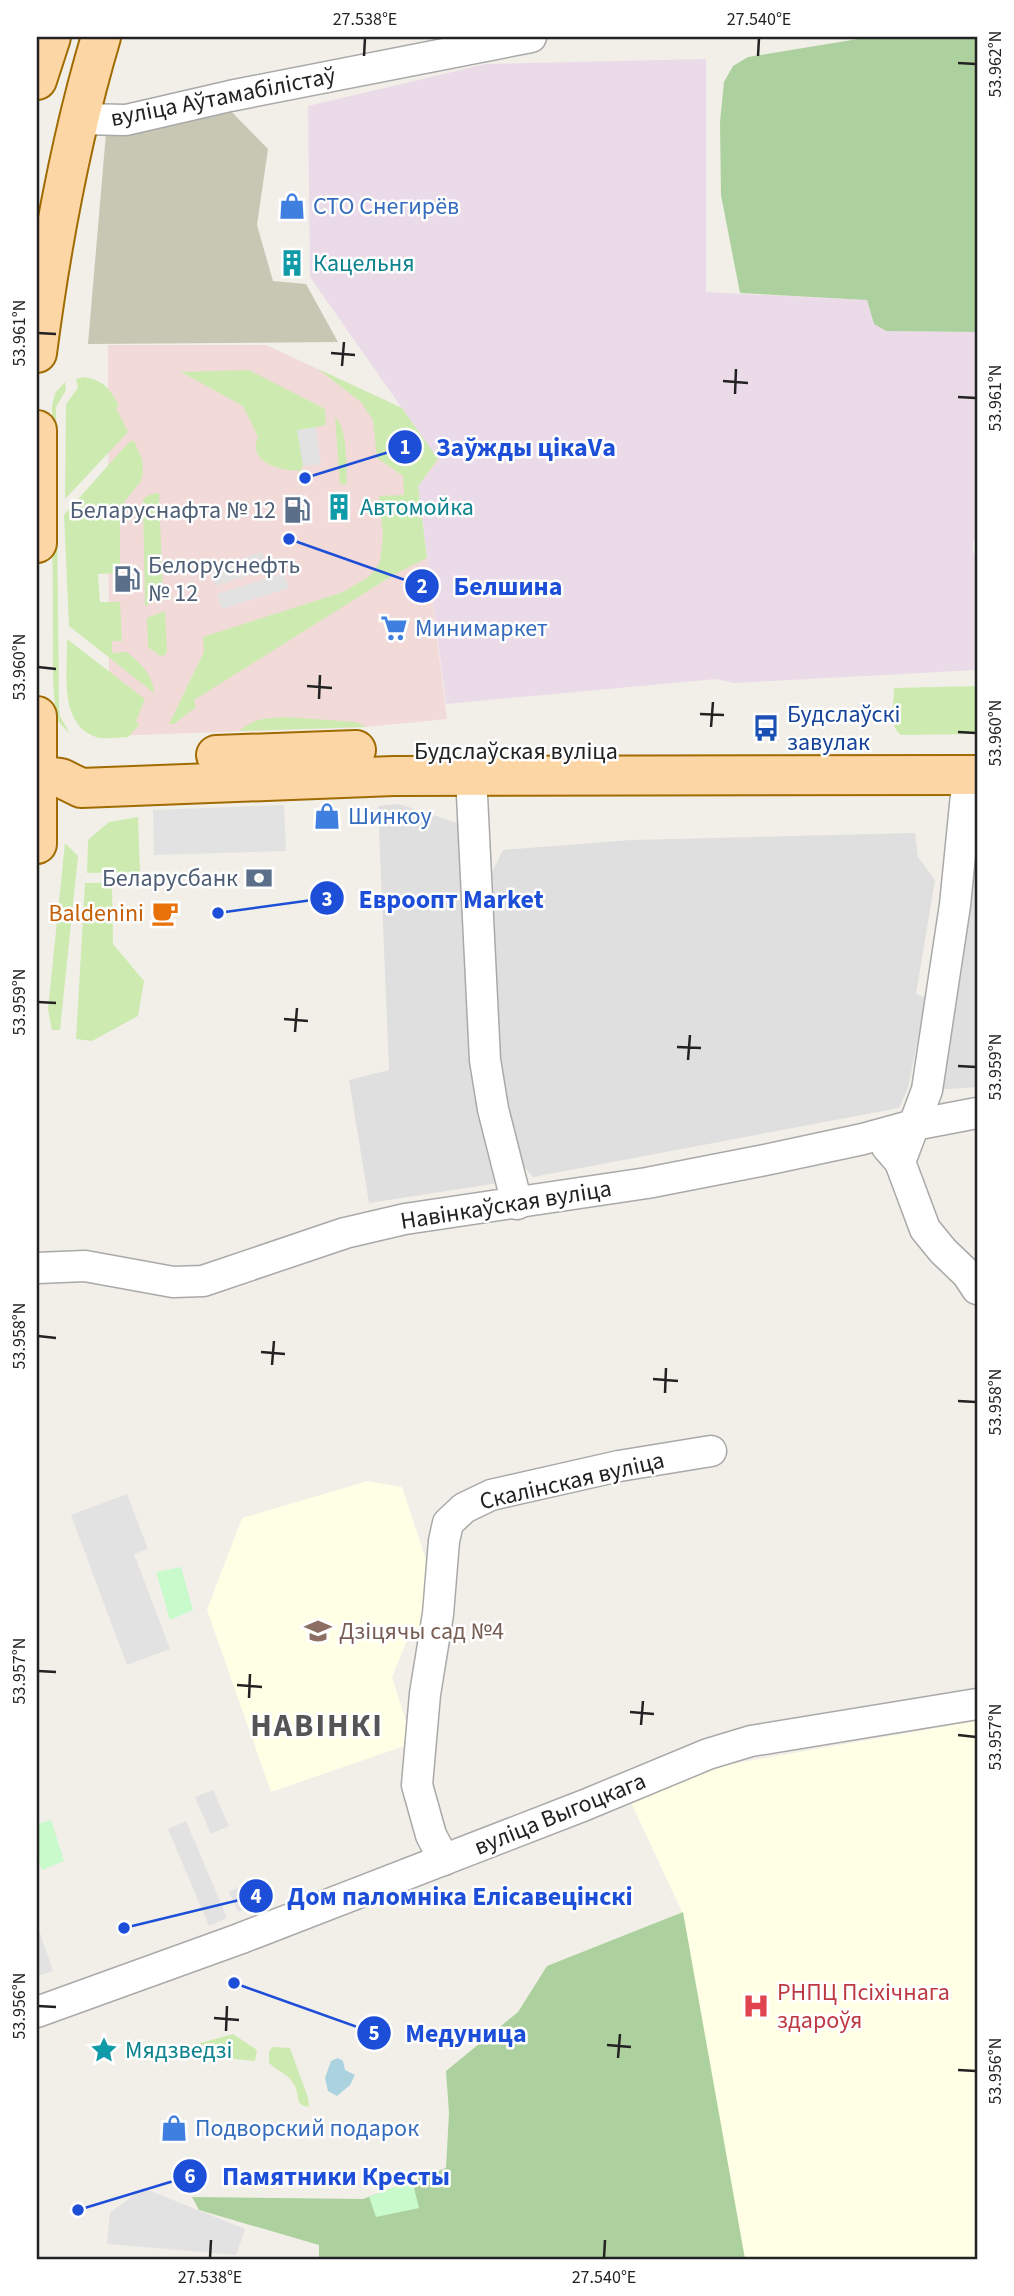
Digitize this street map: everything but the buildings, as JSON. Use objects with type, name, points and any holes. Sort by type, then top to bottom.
[{"type":"main road","points":[[37,80],[51,37]]},
{"type":"main road","points":[[37,353],[64,178],[101,37]]},
{"type":"main road","points":[[37,453],[37,543]]},
{"type":"main road","points":[[37,716],[45,776],[37,844]]},
{"type":"main road","name":"Будслаўская вуліца","points":[[45,776],[79,763],[291,752],[974,766]]},
{"type":"main road","name":"Будслаўская вуліца","points":[[45,776],[81,788],[339,777],[974,766]]},
{"type":"street","name":"вуліца Аўтамабілістаў","points":[[79,119],[126,120],[244,93],[531,37]]},
{"type":"street","points":[[900,1162],[927,1090],[974,766]]},
{"type":"street","points":[[471,775],[485,1060],[493,1109],[517,1204]]},
{"type":"street","points":[[927,1090],[938,1106],[972,1113]]},
{"type":"street","name":"Навінкаўская вуліца","points":[[37,1268],[85,1266],[173,1282],[203,1281],[345,1233],[405,1219],[660,1181],[863,1139],[972,1113]]},
{"type":"street","points":[[863,1139],[887,1147],[900,1162],[925,1229],[967,1274],[977,1289]]},
{"type":"street","name":"Скалінская вуліца","points":[[444,1860],[431,1835],[416,1785],[448,1523],[464,1508],[491,1495],[619,1466],[710,1451]]},
{"type":"street","name":"вуліца Выгоцкага","points":[[37,2012],[239,1939],[719,1750],[751,1741],[977,1704]]},
{"type":"shaded area","points":[[706,59],[706,292],[867,300],[874,324],[886,331],[977,332],[977,540],[973,541],[973,553],[977,553],[977,670],[734,683],[716,679],[446,704],[418,486],[439,461],[310,277],[308,106],[486,64]]},
{"type":"shaded area","points":[[225,105],[268,149],[257,225],[273,281],[306,284],[338,342],[88,344],[106,133]]},
{"type":"shaded area","points":[[108,345],[266,345],[402,408],[439,461],[418,486],[447,719],[366,727],[109,736]]},
{"type":"shaded area","points":[[316,427],[321,464],[303,466],[297,430]]},
{"type":"shaded area","points":[[262,552],[267,569],[215,586],[210,569]]},
{"type":"shaded area","points":[[284,573],[289,588],[222,609],[217,594]]},
{"type":"shaded area","points":[[399,804],[470,827],[505,1182],[369,1203],[349,1080],[389,1070],[378,806]]},
{"type":"shaded area","points":[[284,805],[286,851],[154,855],[153,810]]},
{"type":"shaded area","points":[[915,833],[918,857],[935,880],[916,994],[926,998],[908,1088],[899,1108],[533,1177],[515,1156],[501,1068],[492,872],[503,850],[631,840]]},
{"type":"shaded area","points":[[977,841],[977,1087],[936,1090],[972,849]]},
{"type":"shaded area","name":"Дзіцячы сад №4","points":[[368,1481],[402,1487],[437,1593],[433,1625],[409,1636],[392,1677],[413,1743],[271,1792],[207,1610],[242,1518]]},
{"type":"shaded area","points":[[127,1494],[148,1549],[134,1554],[170,1649],[127,1665],[71,1515]]},
{"type":"shaded area","name":"РНПЦ Псіхічнага здароўя","points":[[977,1721],[977,2259],[588,2259],[575,1959],[682,1912],[630,1800],[708,1768]]},
{"type":"shaded area","points":[[213,1790],[229,1826],[211,1834],[195,1797]]},
{"type":"shaded area","points":[[186,1821],[227,1918],[209,1926],[168,1829]]},
{"type":"shaded area","points":[[246,1884],[255,1905],[238,1912],[229,1892]]},
{"type":"shaded area","points":[[39,1930],[53,1971],[37,1976],[37,1931]]},
{"type":"shaded area","points":[[143,2188],[245,2229],[236,2255],[107,2244],[110,2213]]},
{"type":"green space","points":[[870,37],[977,37],[977,332],[886,331],[874,324],[867,300],[740,293],[721,195],[720,122],[724,82],[733,66],[748,57]]},
{"type":"green space","points":[[318,369],[402,408],[438,459],[418,486],[427,558],[395,574],[194,700],[196,707],[174,724],[169,724],[204,652],[203,637],[343,592],[370,576],[380,562],[383,535],[379,496],[404,495],[403,476],[377,458],[373,420],[361,402]]},
{"type":"green space","points":[[249,370],[325,409],[326,425],[316,427],[301,471],[276,467],[262,460],[257,454],[258,437],[243,406],[181,372]]},
{"type":"green space","points":[[83,377],[96,380],[109,390],[119,406],[116,408],[128,432],[65,499],[66,404],[78,388],[76,379]]},
{"type":"green space","points":[[65,382],[66,390],[56,407],[59,709],[70,734],[56,719],[53,682],[52,406],[55,393]]},
{"type":"green space","points":[[335,417],[344,438],[347,484],[340,484]]},
{"type":"green space","points":[[134,441],[142,459],[143,472],[141,481],[120,511],[120,573],[98,574],[100,602],[120,602],[122,641],[112,641],[112,653],[127,652],[137,661],[149,675],[154,693],[69,626],[64,515],[129,442]]},
{"type":"green space","points":[[159,493],[163,597],[145,606],[143,499]]},
{"type":"green space","points":[[165,611],[167,651],[160,656],[148,647],[147,618]]},
{"type":"green space","points":[[67,639],[145,699],[136,721],[139,725],[128,737],[96,737],[76,721],[68,695]]},
{"type":"green space","points":[[977,686],[977,734],[901,735],[894,726],[894,688]]},
{"type":"green space","points":[[286,717],[356,722],[366,727],[239,731],[255,721]]},
{"type":"green space","points":[[138,817],[140,872],[87,873],[88,840],[109,822]]},
{"type":"green space","points":[[65,843],[78,856],[60,1030],[52,1030],[48,1009]]},
{"type":"green space","points":[[85,883],[112,883],[113,944],[144,981],[138,1016],[92,1041],[76,1039]]},
{"type":"green space","points":[[181,1567],[193,1610],[170,1620],[156,1572]]},
{"type":"green space","points":[[51,1820],[64,1861],[42,1870],[37,1855],[37,1824]]},
{"type":"green space","points":[[683,1912],[745,2259],[319,2259],[319,2245],[199,2210],[192,2197],[363,2199],[446,2168],[449,2113],[446,2071],[518,2012],[547,1966]]},
{"type":"green space","points":[[233,2034],[257,2050],[255,2061],[185,2054],[186,2047]]},
{"type":"green space","points":[[272,2047],[290,2048],[309,2107],[299,2102],[290,2078],[269,2063]]},
{"type":"green space","points":[[412,2180],[419,2208],[376,2217],[369,2197]]},
{"type":"water","points":[[338,2058],[343,2061],[345,2070],[355,2075],[350,2085],[337,2096],[328,2091],[325,2078],[331,2061]]},
{"type":"place","name":"СТО Cнегирёв","points":[[292,206]]},
{"type":"place","name":"Кацельня","points":[[292,263]]},
{"type":"place","name":"Заўжды цікаVа","points":[[305,478]]},
{"type":"place","name":"Автомойка","points":[[339,507]]},
{"type":"place","name":"Беларуснафта № 12","points":[[297,510]]},
{"type":"place","name":"Белшина","points":[[289,539]]},
{"type":"place","name":"Белоруснефть № 12","points":[[127,579]]},
{"type":"place","name":"Минимаркет","points":[[394,628]]},
{"type":"place","name":"Будслаўскі завулак","points":[[766,728]]},
{"type":"place","name":"Шинкоу","points":[[327,816]]},
{"type":"place","name":"Беларусбанк","points":[[259,878]]},
{"type":"place","name":"Baldenini","points":[[165,913]]},
{"type":"place","name":"Евроопт Market","points":[[218,913]]},
{"type":"place","name":"Дзіцячы сад №4","points":[[318,1631]]},
{"type":"place","name":"Дом паломніка Елісавецінскі","points":[[124,1928]]},
{"type":"place","name":"Медуница","points":[[234,1983]]},
{"type":"place","name":"РНПЦ Псіхічнага здароўя","points":[[756,2006]]},
{"type":"place","name":"Мядзведзі","points":[[104,2050]]},
{"type":"place","name":"Подворский подарок","points":[[174,2128]]},
{"type":"place","name":"Памятники Кресты","points":[[78,2210]]},
{"type":"district","name":"НАВІНКІ","points":[[317,1726]]}]
